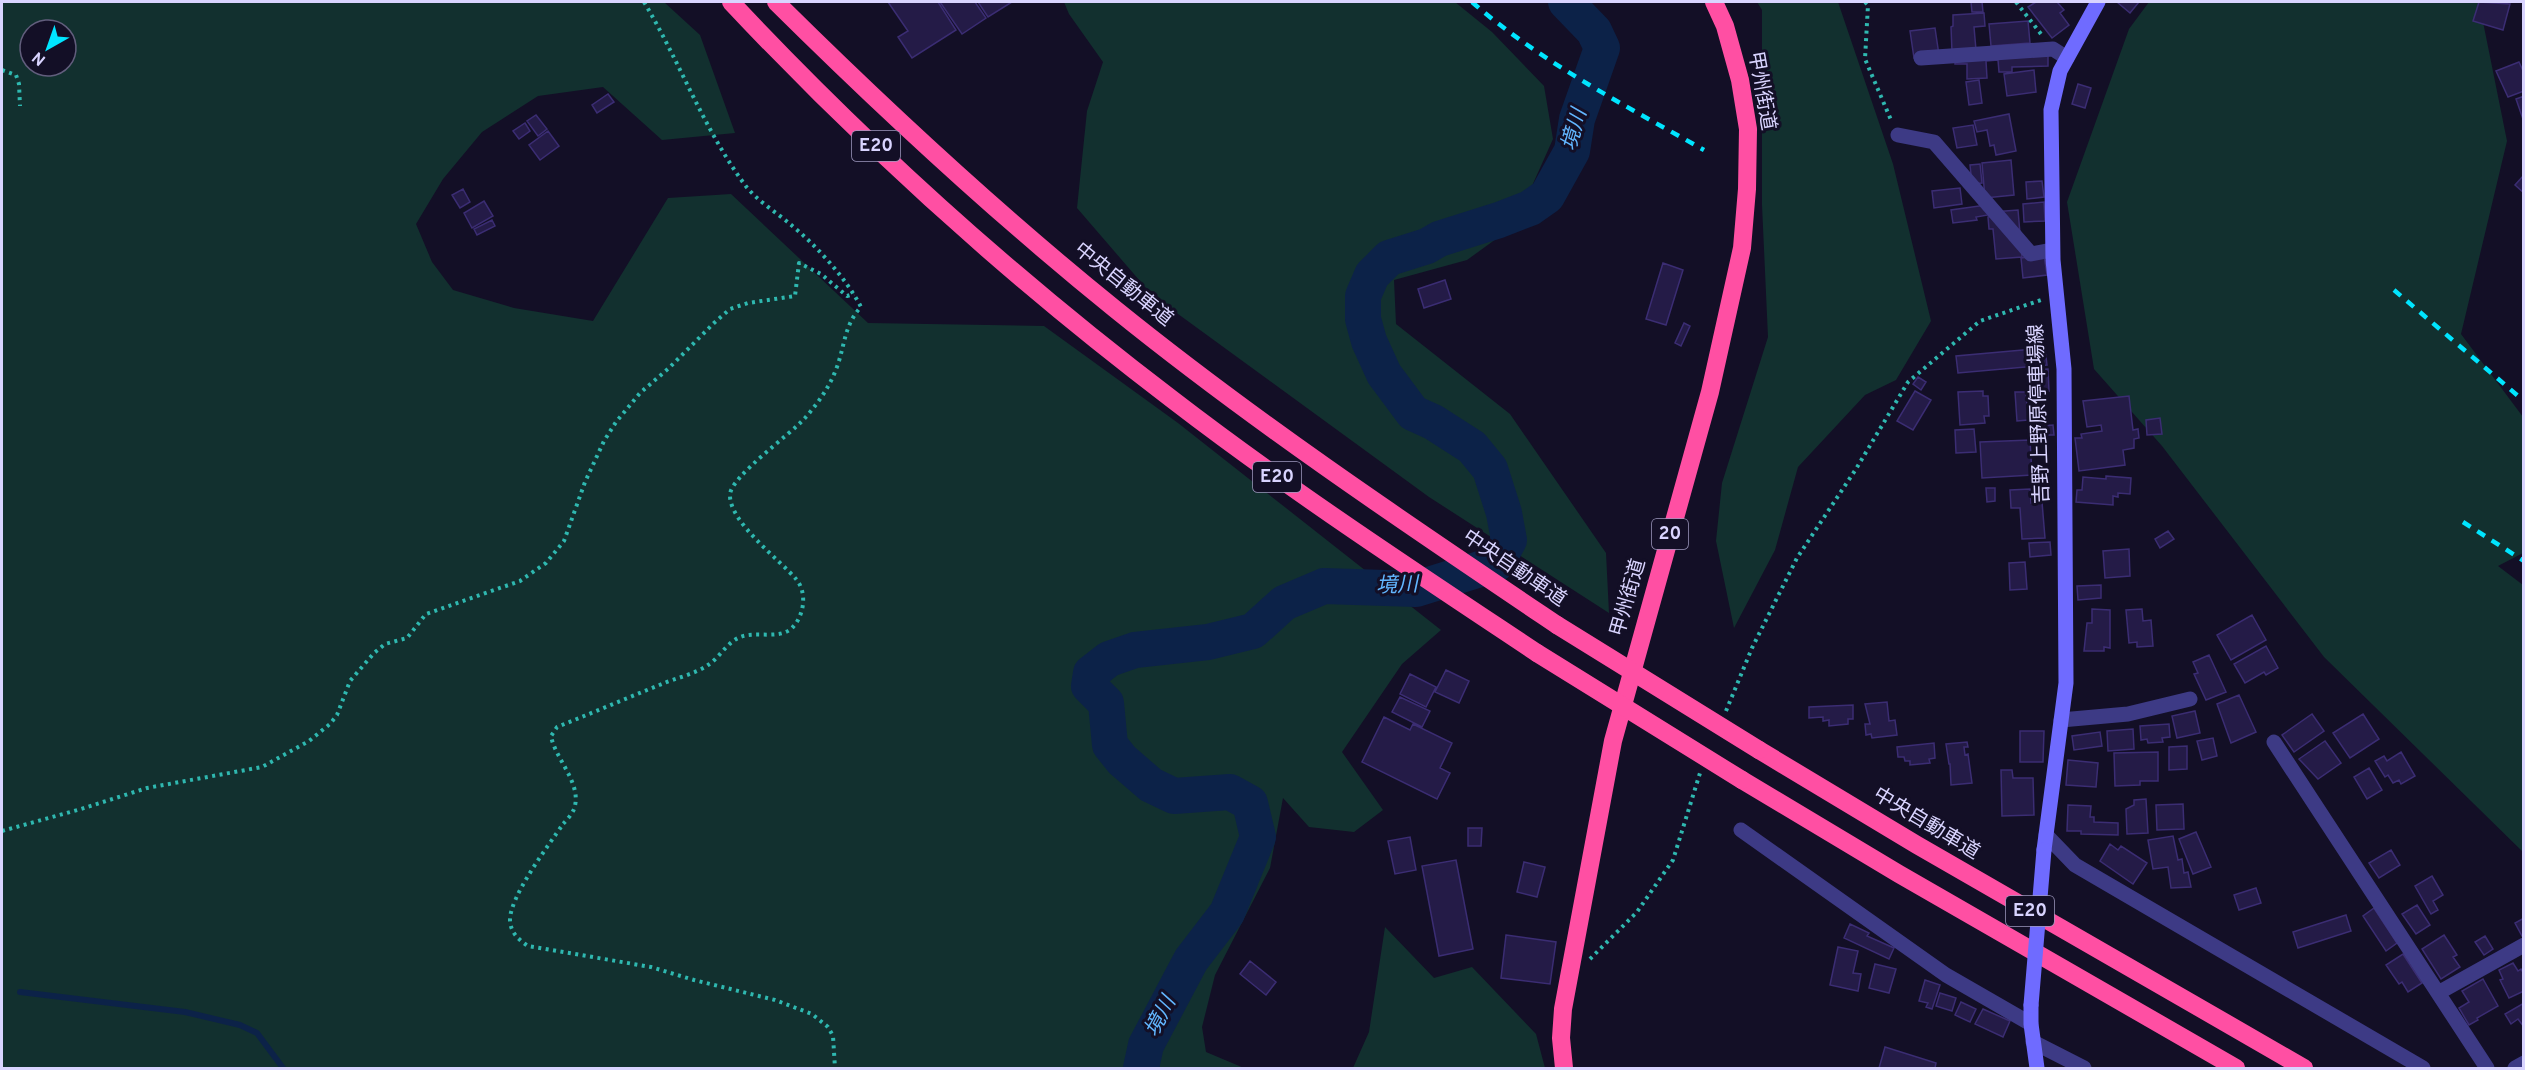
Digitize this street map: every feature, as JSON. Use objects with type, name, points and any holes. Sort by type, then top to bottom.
[{"type":"highway","name":"E20","points":[[731,2],[905,174],[1028,283],[1172,400],[1359,535],[1537,654],[1742,780],[1899,874],[2236,1068]]},
{"type":"highway","name":"中央自動車道","points":[[776,2],[912,135],[983,199],[1115,309],[1263,423],[1378,505],[1557,625],[1759,750],[1917,845],[2304,1068]]},
{"type":"highway","name":"甲州街道","points":[[1564,1068],[1561,1038],[1570,967],[1613,741],[1710,392],[1742,248],[1747,189],[1748,129],[1740,80],[1725,26],[1714,2]]},
{"type":"main road","name":"吉野上野原停車場線","points":[[2031,1024],[2045,843],[2066,683],[2064,369],[2052,250],[2051,110],[2060,71],[2098,2]]},
{"type":"main road","points":[[2031,1024],[2037,1068]]},
{"type":"street","points":[[1921,58],[2053,49],[2067,58]]},
{"type":"street","points":[[1898,135],[1934,142],[2031,254],[2052,250]]},
{"type":"street","points":[[2061,720],[2128,714],[2190,699]]},
{"type":"street","points":[[2274,742],[2487,1068]]},
{"type":"street","points":[[1741,830],[1946,975],[2031,1024]]},
{"type":"street","points":[[2045,843],[2075,865],[2423,1068]]},
{"type":"street","points":[[2438,993],[2523,945]]},
{"type":"street","points":[[2033,1042],[2084,1068]]},
{"type":"street","points":[[2515,1068],[2523,1063]]},
{"type":"path","points":[[644,2],[659,27],[707,128],[747,187],[805,236],[854,294],[861,307],[846,328],[838,363],[827,389],[795,429],[748,468],[730,492],[735,508],[756,540],[798,581],[803,606],[797,622],[789,631],[783,633],[744,636],[736,639],[708,665],[557,727],[551,736],[553,749],[572,782],[575,808],[521,889],[513,906],[510,920],[513,932],[528,946],[651,967],[775,1000],[812,1014],[828,1027],[833,1036],[835,1068]]},
{"type":"path","points":[[1865,2],[1869,5],[1865,59],[1898,135]]},
{"type":"path","points":[[2016,2],[2053,49]]},
{"type":"path","points":[[2,70],[15,75],[19,84],[20,106]]},
{"type":"path","points":[[2,831],[147,788],[261,767],[309,741],[330,724],[337,715],[350,681],[374,653],[386,644],[407,638],[426,614],[520,582],[546,563],[564,541],[585,482],[603,441],[616,422],[640,393],[669,369],[730,309],[748,303],[795,296],[799,263],[821,274],[847,296],[854,294]]},
{"type":"path","points":[[1722,721],[1752,648],[1797,558],[1856,469],[1908,382],[1980,321],[2046,298]]},
{"type":"path","points":[[1570,967],[1593,957],[1637,912],[1673,860],[1696,784],[1705,763]]},
{"type":"green space","points":[[2,2],[664,2],[700,35],[735,133],[662,140],[603,87],[538,96],[482,132],[443,179],[416,224],[432,262],[453,290],[514,308],[593,321],[668,198],[731,194],[868,323],[1044,326],[1178,423],[1441,630],[1402,664],[1342,752],[1383,810],[1354,832],[1309,827],[1283,798],[1270,868],[1215,975],[1202,1027],[1206,1052],[1244,1068],[2,1068]]},
{"type":"green space","points":[[1064,2],[1455,2],[1492,32],[1544,86],[1553,139],[1514,226],[1467,260],[1394,280],[1396,324],[1510,414],[1606,553],[1609,613],[1429,497],[1152,295],[1077,208],[1087,111],[1103,62],[1069,14]]},
{"type":"green space","points":[[1757,2],[1838,2],[1893,164],[1931,321],[1896,380],[1865,395],[1798,467],[1775,550],[1734,628],[1716,541],[1722,483],[1768,337],[1762,205],[1762,10]]},
{"type":"green space","points":[[2149,2],[2479,2],[2507,141],[2461,334],[2523,417],[2523,553],[2498,566],[2523,585],[2523,852],[2324,657],[2162,446],[2094,369],[2067,202],[2129,29]]},
{"type":"green space","points":[[1385,927],[1434,978],[1472,967],[1536,1034],[1545,1068],[1353,1068],[1369,1032]]},
{"type":"building","points":[[888,2],[938,2],[956,30],[912,58],[898,37],[908,31]]},
{"type":"building","points":[[940,2],[975,2],[986,18],[962,34]]},
{"type":"building","points":[[978,2],[1012,2],[988,17]]},
{"type":"building","points":[[1971,2],[1982,2],[1983,12],[1972,12]]},
{"type":"building","points":[[2036,2],[2057,2],[2064,10],[2060,13],[2069,25],[2052,38],[2028,7]]},
{"type":"building","points":[[2117,2],[2139,2],[2130,13]]},
{"type":"building","points":[[2479,2],[2510,4],[2503,30],[2473,21]]},
{"type":"building","points":[[1984,13],[1985,26],[1974,27],[1976,50],[1952,52],[1953,15]]},
{"type":"building","points":[[2028,21],[2030,43],[1991,46],[1989,24]]},
{"type":"building","points":[[1935,28],[1939,55],[1914,58],[1910,31]]},
{"type":"building","points":[[2048,53],[2048,66],[2012,67],[2012,72],[1999,72],[1998,60],[1986,61],[1987,78],[1967,79],[1967,64],[1955,64],[1955,57]]},
{"type":"building","points":[[2519,62],[2524,73],[2524,91],[2508,97],[2496,71]]},
{"type":"building","points":[[2034,70],[2036,92],[2007,96],[2004,74]]},
{"type":"building","points":[[1979,80],[1982,103],[1969,105],[1966,82]]},
{"type":"building","points":[[2078,84],[2091,88],[2085,108],[2072,104]]},
{"type":"building","points":[[608,94],[614,102],[597,113],[592,105]]},
{"type":"building","points":[[2524,96],[2524,122],[2516,99]]},
{"type":"building","points":[[2009,114],[2016,151],[1996,155],[1994,145],[1990,146],[1987,130],[1977,132],[1974,121]]},
{"type":"building","points":[[536,115],[547,129],[538,136],[527,121]]},
{"type":"building","points":[[525,123],[530,131],[519,139],[513,131]]},
{"type":"building","points":[[1973,125],[1977,145],[1957,148],[1953,128]]},
{"type":"building","points":[[548,131],[559,146],[540,160],[529,145]]},
{"type":"building","points":[[2011,160],[2014,195],[1985,198],[1982,163]]},
{"type":"building","points":[[1980,164],[1982,183],[1972,184],[1970,165]]},
{"type":"building","points":[[2524,175],[2524,193],[2515,185]]},
{"type":"building","points":[[2042,181],[2044,197],[2027,199],[2026,182]]},
{"type":"building","points":[[1960,188],[1962,204],[1934,208],[1932,191]]},
{"type":"building","points":[[463,189],[470,202],[460,208],[452,195]]},
{"type":"building","points":[[484,201],[493,216],[472,228],[464,213]]},
{"type":"building","points":[[2044,202],[2045,221],[2024,222],[2023,204]]},
{"type":"building","points":[[1986,205],[1988,215],[1976,217],[1977,220],[1953,223],[1951,210]]},
{"type":"building","points":[[2018,210],[2022,257],[1996,259],[1993,229],[1989,229],[1988,217],[1992,216],[1992,212]]},
{"type":"building","points":[[492,220],[495,226],[477,235],[474,229]]},
{"type":"building","points":[[2044,255],[2047,275],[2023,278],[2021,258]]},
{"type":"building","points":[[1663,263],[1683,270],[1666,325],[1646,319]]},
{"type":"building","points":[[1445,280],[1451,299],[1424,308],[1418,289]]},
{"type":"building","points":[[1684,323],[1690,326],[1681,346],[1675,343]]},
{"type":"building","points":[[2045,348],[2047,365],[1958,373],[1956,356]]},
{"type":"building","points":[[2048,369],[2049,391],[2034,392],[2032,370]]},
{"type":"building","points":[[1918,377],[1926,382],[1921,390],[1913,384]]},
{"type":"building","points":[[1915,391],[1931,400],[1913,430],[1897,421]]},
{"type":"building","points":[[1983,391],[1983,396],[1988,396],[1989,416],[1984,416],[1985,423],[1960,425],[1958,392]]},
{"type":"building","points":[[2015,392],[2026,392],[2028,420],[2017,421]]},
{"type":"building","points":[[2129,396],[2133,430],[2138,429],[2139,438],[2134,439],[2134,448],[2123,450],[2125,465],[2079,471],[2075,438],[2082,438],[2081,434],[2102,431],[2101,425],[2087,427],[2083,401]]},
{"type":"building","points":[[2160,418],[2162,434],[2147,435],[2146,420]]},
{"type":"building","points":[[2053,425],[2054,435],[2040,435],[2040,426]]},
{"type":"building","points":[[1974,429],[1976,452],[1956,453],[1955,430]]},
{"type":"building","points":[[2030,440],[2032,475],[1982,478],[1980,442]]},
{"type":"building","points":[[2106,476],[2131,478],[2130,494],[2118,493],[2118,497],[2113,496],[2113,505],[2076,502],[2077,490],[2082,490],[2083,477],[2106,479]]},
{"type":"building","points":[[1986,488],[1995,488],[1995,501],[1987,502]]},
{"type":"building","points":[[2030,489],[2031,503],[2042,502],[2045,538],[2022,539],[2020,508],[2011,508],[2010,490]]},
{"type":"building","points":[[2168,531],[2174,539],[2160,548],[2155,539]]},
{"type":"building","points":[[2050,542],[2051,555],[2030,557],[2029,543]]},
{"type":"building","points":[[2129,549],[2130,576],[2105,578],[2103,551]]},
{"type":"building","points":[[2025,562],[2027,589],[2010,590],[2009,563]]},
{"type":"building","points":[[2101,585],[2101,598],[2078,600],[2077,586]]},
{"type":"building","points":[[2092,609],[2110,610],[2110,648],[2104,647],[2104,651],[2084,651],[2087,623],[2092,623]]},
{"type":"building","points":[[2142,609],[2143,621],[2151,620],[2153,646],[2137,647],[2137,642],[2129,643],[2126,610]]},
{"type":"building","points":[[2252,615],[2266,640],[2231,660],[2217,635]]},
{"type":"building","points":[[2266,646],[2278,668],[2266,675],[2264,672],[2245,683],[2234,664]]},
{"type":"building","points":[[2209,655],[2226,692],[2206,700],[2194,674],[2198,673],[2193,662]]},
{"type":"building","points":[[1446,670],[1469,681],[1459,703],[1435,692]]},
{"type":"building","points":[[1410,674],[1436,687],[1426,707],[1400,694]]},
{"type":"building","points":[[2239,695],[2256,732],[2231,743],[2217,704]]},
{"type":"building","points":[[1400,697],[1430,711],[1422,727],[1392,712]]},
{"type":"building","points":[[1887,702],[1889,721],[1895,720],[1897,735],[1872,738],[1871,734],[1866,735],[1865,724],[1870,724],[1865,704]]},
{"type":"building","points":[[1853,705],[1853,719],[1848,719],[1848,724],[1829,726],[1829,720],[1823,721],[1823,717],[1809,718],[1809,707]]},
{"type":"building","points":[[2195,711],[2200,733],[2177,738],[2172,716]]},
{"type":"building","points":[[2312,714],[2324,731],[2294,752],[2282,735]]},
{"type":"building","points":[[2363,714],[2379,739],[2350,758],[2333,733]]},
{"type":"building","points":[[1384,717],[1410,730],[1413,724],[1452,743],[1440,768],[1450,773],[1437,799],[1362,762]]},
{"type":"building","points":[[2169,724],[2170,737],[2162,738],[2163,742],[2148,743],[2147,739],[2141,740],[2140,726]]},
{"type":"building","points":[[2133,729],[2134,749],[2108,751],[2107,731]]},
{"type":"building","points":[[2020,731],[2044,731],[2043,762],[2020,762]]},
{"type":"building","points":[[2100,732],[2102,746],[2074,750],[2072,736]]},
{"type":"building","points":[[2213,738],[2217,756],[2202,760],[2197,741]]},
{"type":"building","points":[[2325,741],[2341,763],[2318,779],[2299,759]]},
{"type":"building","points":[[1967,742],[1968,747],[1964,747],[1965,755],[1968,754],[1972,783],[1951,785],[1946,744]]},
{"type":"building","points":[[1934,743],[1935,758],[1929,759],[1930,763],[1910,765],[1910,761],[1905,761],[1904,757],[1898,757],[1897,747]]},
{"type":"building","points":[[2187,746],[2187,769],[2169,770],[2169,747]]},
{"type":"building","points":[[2158,752],[2158,781],[2140,781],[2140,785],[2115,786],[2114,753]]},
{"type":"building","points":[[2401,752],[2415,776],[2401,784],[2399,780],[2393,783],[2388,775],[2385,777],[2375,761],[2384,756],[2387,761]]},
{"type":"building","points":[[2068,760],[2098,763],[2096,787],[2066,785]]},
{"type":"building","points":[[2369,768],[2382,790],[2367,799],[2354,777]]},
{"type":"building","points":[[2001,770],[2012,770],[2013,778],[2033,778],[2034,815],[2002,816]]},
{"type":"building","points":[[2146,799],[2148,833],[2127,834],[2126,809],[2134,805],[2134,800]]},
{"type":"building","points":[[2183,804],[2184,829],[2157,830],[2156,805]]},
{"type":"building","points":[[2068,805],[2091,806],[2090,817],[2094,817],[2094,822],[2118,823],[2118,835],[2081,834],[2081,831],[2067,831]]},
{"type":"building","points":[[1468,828],[1482,828],[1481,846],[1468,846]]},
{"type":"building","points":[[2196,832],[2211,867],[2193,874],[2179,839]]},
{"type":"building","points":[[2173,836],[2178,860],[2182,859],[2184,873],[2188,872],[2191,887],[2171,888],[2168,867],[2153,869],[2148,840]]},
{"type":"building","points":[[1410,837],[1416,870],[1395,874],[1388,841]]},
{"type":"building","points":[[2110,844],[2118,850],[2121,846],[2147,863],[2133,884],[2100,861]]},
{"type":"building","points":[[2391,850],[2400,865],[2379,878],[2369,863]]},
{"type":"building","points":[[1456,860],[1473,949],[1439,956],[1422,866]]},
{"type":"building","points":[[1524,862],[1545,867],[1537,897],[1517,892]]},
{"type":"building","points":[[2432,876],[2443,895],[2433,901],[2438,910],[2431,914],[2415,886]]},
{"type":"building","points":[[2256,888],[2261,903],[2239,910],[2234,895]]},
{"type":"building","points":[[2417,905],[2430,925],[2416,934],[2402,914]]},
{"type":"building","points":[[2374,908],[2397,943],[2386,951],[2363,916]]},
{"type":"building","points":[[2346,915],[2351,931],[2298,948],[2293,932]]},
{"type":"building","points":[[2524,918],[2524,935],[2522,936],[2515,923]]},
{"type":"building","points":[[1850,924],[1869,933],[1867,936],[1894,948],[1889,959],[1844,938]]},
{"type":"building","points":[[1506,935],[1556,942],[1550,984],[1501,978]]},
{"type":"building","points":[[2444,935],[2457,955],[2453,957],[2460,967],[2441,979],[2422,949]]},
{"type":"building","points":[[2485,936],[2493,949],[2484,955],[2475,942]]},
{"type":"building","points":[[1838,947],[1858,951],[1853,973],[1861,974],[1858,991],[1830,985]]},
{"type":"building","points":[[2403,954],[2422,983],[2408,992],[2402,982],[2399,984],[2386,965]]},
{"type":"building","points":[[1250,961],[1276,982],[1266,995],[1240,974]]},
{"type":"building","points":[[2513,963],[2518,971],[2521,969],[2524,974],[2524,991],[2509,998],[2500,980],[2503,979],[2499,970]]},
{"type":"building","points":[[1875,964],[1896,969],[1889,993],[1869,988]]},
{"type":"building","points":[[2483,979],[2498,1006],[2469,1025],[2459,1008],[2469,1002],[2462,991]]},
{"type":"building","points":[[1925,980],[1940,985],[1932,1009],[1926,1007],[1928,1003],[1919,1001]]},
{"type":"building","points":[[1940,993],[1956,998],[1952,1011],[1936,1006]]},
{"type":"building","points":[[1961,1002],[1976,1009],[1970,1022],[1955,1015]]},
{"type":"building","points":[[2524,1003],[2524,1027],[2518,1019],[2511,1024],[2505,1014]]},
{"type":"building","points":[[1983,1009],[2010,1021],[2003,1037],[1975,1024]]},
{"type":"building","points":[[1885,1047],[1936,1063],[1935,1068],[1879,1068]]},
{"type":"waterway","name":"境川","points":[[1141,1068],[1146,1045],[1191,960],[1227,913],[1258,837],[1250,803],[1230,792],[1174,796],[1151,785],[1122,760],[1110,745],[1106,703],[1089,686],[1091,673],[1109,659],[1135,650],[1208,642],[1253,631],[1284,603],[1324,586],[1416,589],[1496,564],[1509,540],[1504,513],[1490,469],[1472,447],[1433,422],[1413,413],[1384,374],[1369,341],[1363,319],[1363,296],[1372,275],[1389,258],[1530,208],[1547,196],[1572,151],[1577,119],[1602,48],[1594,31],[1566,2]]},
{"type":"waterway","points":[[20,992],[185,1012],[240,1025],[257,1033],[283,1068]]},
{"type":"railway","points":[[1472,2],[1498,24],[1555,63],[1704,150]]},
{"type":"railway","points":[[2394,290],[2524,401]]},
{"type":"railway","points":[[2463,522],[2524,561]]}]
